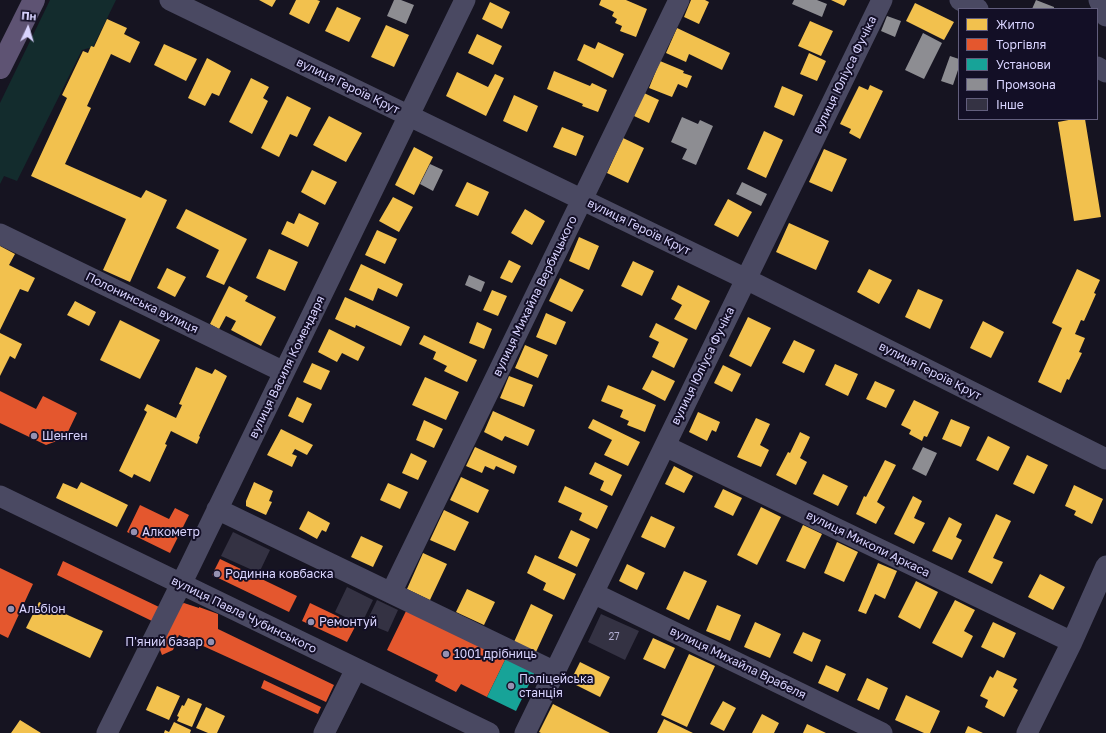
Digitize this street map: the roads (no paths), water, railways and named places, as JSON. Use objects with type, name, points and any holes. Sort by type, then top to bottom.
[{"type":"main road","points":[[0,68],[34,0]]},
{"type":"street","name":"вулиця Героїв Крут","points":[[170,0],[746,279],[1106,459]]},
{"type":"street","name":"вулиця Василя Комендаря","points":[[107,733],[465,0]]},
{"type":"street","name":"вулиця Михайла Вербицького","points":[[391,593],[679,0]]},
{"type":"street","name":"вулиця Юліуса Фучіка","points":[[525,733],[882,0]]},
{"type":"street","points":[[960,0],[976,8]]},
{"type":"street","points":[[1099,0],[1106,16]]},
{"type":"street","name":"Полонинська вулиця","points":[[0,234],[284,372]]},
{"type":"street","name":"вулиця Миколи Аркаса","points":[[665,446],[1072,642]]},
{"type":"street","name":"вулиця Павла Чубинського","points":[[0,496],[489,733]]},
{"type":"street","points":[[217,509],[554,672]]},
{"type":"street","points":[[1027,733],[1072,642],[1106,566]]},
{"type":"street","name":"вулиця Михайла Врабеля","points":[[593,593],[882,733]]},
{"type":"street","points":[[324,733],[356,669]]},
{"type":"place","name":"Шенген","points":[[34,436]]},
{"type":"place","name":"Алкометр","points":[[134,532]]},
{"type":"place","name":"Родинна ковбаска","points":[[217,574]]},
{"type":"place","name":"Альбіон","points":[[11,609]]},
{"type":"place","name":"Ремонтуй","points":[[311,622]]},
{"type":"place","name":"П'яний базар","points":[[211,642]]},
{"type":"place","name":"1001 дрібниць","points":[[446,654]]},
{"type":"place","name":"Поліцейська станція","points":[[511,686]]}]
